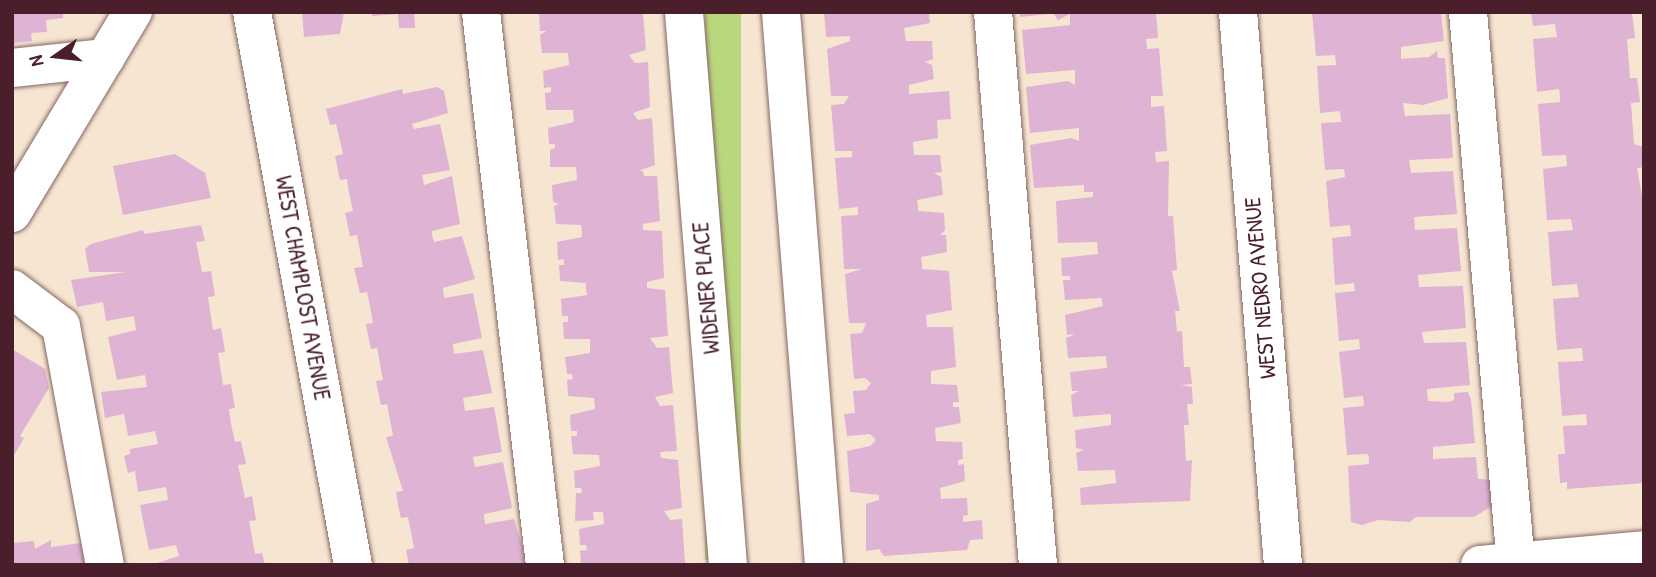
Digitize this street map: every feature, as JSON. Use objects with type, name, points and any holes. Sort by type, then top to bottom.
[{"type":"street","points":[[12,214],[133,12]]},
{"type":"street","name":"WEST CHAMPLOST AVENUE","points":[[252,12],[353,565]]},
{"type":"street","points":[[481,12],[545,565]]},
{"type":"street","name":"WIDENER PLACE","points":[[684,12],[728,565]]},
{"type":"street","points":[[781,12],[824,565]]},
{"type":"street","points":[[993,12],[1038,565]]},
{"type":"street","name":"WEST NEDRO AVENUE","points":[[1238,12],[1283,565]]},
{"type":"street","points":[[1468,12],[1504,564],[1644,550]]},
{"type":"street","points":[[12,68],[105,58]]},
{"type":"street","points":[[12,289],[61,326],[105,565]]},
{"type":"green space","points":[[705,12],[741,12],[741,560],[705,560]]},
{"type":"building","points":[[12,12],[63,12],[63,18],[46,20],[47,32],[31,33],[32,41],[12,43]]},
{"type":"building","points":[[302,12],[344,12],[340,34],[304,37]]},
{"type":"building","points":[[372,12],[414,12],[415,28],[399,28],[398,14],[372,16]]},
{"type":"building","points":[[643,12],[646,50],[629,55],[635,63],[648,62],[650,107],[633,113],[638,120],[652,118],[655,165],[638,171],[643,171],[644,176],[657,176],[660,221],[643,224],[643,230],[662,231],[664,278],[647,282],[647,288],[665,290],[668,336],[650,338],[657,348],[669,347],[673,393],[655,397],[660,406],[673,405],[677,451],[660,452],[661,458],[678,460],[682,508],[664,511],[670,520],[682,519],[685,563],[581,565],[580,551],[587,550],[586,545],[580,545],[579,529],[604,524],[603,512],[593,512],[594,520],[575,521],[576,493],[582,493],[581,488],[575,488],[574,471],[600,466],[599,455],[573,454],[571,436],[577,436],[577,431],[571,431],[570,415],[595,409],[594,398],[568,396],[567,380],[573,379],[572,374],[567,374],[565,357],[590,353],[590,339],[564,339],[563,322],[568,322],[568,316],[562,316],[561,299],[587,295],[586,283],[560,281],[559,265],[564,265],[564,259],[558,260],[557,242],[582,237],[582,231],[581,225],[556,224],[554,206],[559,204],[553,202],[552,185],[577,180],[576,167],[550,167],[550,150],[555,148],[555,144],[549,144],[548,128],[574,122],[573,110],[546,110],[545,93],[551,92],[551,87],[544,88],[543,71],[569,65],[568,53],[542,53],[540,35],[546,31],[540,31],[539,13]]},
{"type":"building","points":[[824,12],[929,12],[930,23],[904,28],[906,41],[932,41],[933,59],[925,62],[932,65],[934,79],[909,85],[909,94],[949,91],[951,119],[937,120],[938,138],[913,142],[914,155],[940,155],[942,172],[934,173],[941,177],[943,195],[917,200],[918,211],[944,213],[945,230],[940,235],[946,235],[947,252],[921,257],[922,269],[949,271],[952,310],[926,315],[927,327],[953,327],[956,367],[931,371],[931,384],[957,385],[959,402],[953,402],[953,407],[959,407],[961,423],[935,428],[936,441],[962,442],[963,459],[958,460],[958,465],[964,464],[965,481],[940,488],[941,499],[967,498],[968,515],[963,516],[963,522],[982,520],[983,539],[970,540],[967,550],[884,556],[879,549],[866,551],[866,504],[879,500],[879,495],[850,492],[847,451],[870,446],[876,440],[870,434],[847,436],[844,414],[855,413],[853,391],[866,390],[871,383],[865,378],[854,379],[850,334],[862,333],[866,323],[849,323],[845,274],[862,269],[844,269],[841,216],[858,215],[858,207],[839,209],[835,158],[852,157],[852,151],[835,151],[831,105],[844,104],[849,96],[831,96],[827,49],[850,41],[850,36],[826,37]]},
{"type":"building","points":[[1020,12],[1049,12],[1049,14],[1020,17]]},
{"type":"building","points":[[1052,12],[1156,12],[1158,38],[1146,39],[1147,49],[1159,48],[1163,96],[1151,96],[1151,107],[1164,106],[1167,151],[1155,152],[1156,162],[1169,161],[1168,216],[1173,216],[1177,270],[1172,271],[1180,311],[1175,311],[1177,332],[1182,331],[1184,367],[1190,367],[1192,384],[1181,385],[1192,387],[1193,404],[1187,404],[1189,425],[1184,425],[1186,461],[1192,460],[1190,501],[1081,505],[1080,488],[1116,483],[1115,470],[1078,471],[1076,453],[1084,450],[1076,448],[1075,430],[1111,425],[1111,414],[1073,417],[1071,395],[1079,391],[1072,391],[1070,372],[1107,368],[1106,356],[1068,358],[1066,338],[1075,334],[1067,335],[1065,315],[1103,306],[1101,298],[1065,300],[1063,280],[1070,280],[1070,276],[1062,276],[1061,258],[1098,254],[1097,242],[1058,243],[1056,201],[1093,197],[1093,192],[1084,192],[1084,185],[1034,188],[1030,145],[1071,138],[1079,141],[1079,128],[1030,133],[1026,87],[1068,81],[1075,85],[1075,70],[1026,74],[1022,30],[1070,25],[1070,14],[1058,20]]},
{"type":"building","points":[[1312,12],[1441,12],[1444,41],[1401,47],[1401,59],[1429,57],[1437,51],[1438,58],[1445,58],[1448,98],[1423,105],[1403,103],[1405,116],[1450,114],[1453,158],[1409,160],[1411,173],[1453,171],[1457,214],[1414,217],[1415,230],[1457,228],[1461,271],[1418,275],[1419,287],[1463,286],[1466,328],[1422,332],[1424,343],[1466,342],[1470,385],[1427,389],[1428,401],[1449,402],[1454,400],[1454,393],[1468,392],[1471,400],[1475,443],[1433,447],[1433,459],[1476,457],[1478,479],[1497,480],[1492,506],[1474,517],[1416,517],[1410,522],[1378,520],[1362,525],[1351,522],[1348,466],[1369,464],[1369,458],[1368,454],[1347,455],[1343,408],[1364,406],[1363,396],[1344,398],[1339,352],[1360,349],[1359,339],[1339,341],[1335,293],[1355,291],[1354,283],[1335,285],[1332,238],[1351,236],[1350,225],[1330,227],[1326,181],[1345,177],[1344,169],[1325,170],[1321,123],[1341,122],[1340,111],[1320,113],[1317,66],[1336,65],[1335,55],[1316,56]]},
{"type":"building","points":[[1531,12],[1632,12],[1635,38],[1627,39],[1630,78],[1637,78],[1640,102],[1631,103],[1634,144],[1644,147],[1644,167],[1637,168],[1644,207],[1644,483],[1567,489],[1567,482],[1560,483],[1558,454],[1565,454],[1563,426],[1587,425],[1586,414],[1562,416],[1558,362],[1583,361],[1582,348],[1557,350],[1553,299],[1579,297],[1577,284],[1552,286],[1548,232],[1573,230],[1571,219],[1547,220],[1543,169],[1567,166],[1566,155],[1542,156],[1538,104],[1560,102],[1560,96],[1559,89],[1537,92],[1533,39],[1557,37],[1555,24],[1533,26]]},
{"type":"building","points":[[437,87],[444,91],[448,113],[412,124],[414,129],[440,124],[450,170],[422,175],[424,185],[452,176],[460,224],[432,231],[432,235],[434,242],[462,236],[475,279],[443,288],[444,298],[473,293],[482,338],[453,344],[454,354],[483,350],[492,393],[463,398],[465,411],[494,407],[502,452],[473,457],[475,467],[503,462],[512,508],[484,514],[485,524],[514,519],[528,565],[409,565],[406,550],[414,548],[408,517],[401,518],[398,505],[396,492],[403,491],[386,437],[393,436],[387,404],[381,405],[376,381],[383,380],[377,348],[371,349],[366,324],[373,323],[367,292],[360,293],[354,268],[363,267],[357,235],[350,236],[345,213],[353,211],[347,179],[340,180],[335,156],[343,154],[336,124],[330,125],[326,109],[402,89],[403,94]]},
{"type":"building","points":[[175,154],[205,173],[211,198],[123,215],[113,166]]},
{"type":"building","points":[[201,225],[205,241],[196,242],[202,272],[211,271],[215,296],[208,297],[213,330],[221,328],[223,339],[225,352],[218,353],[223,385],[231,384],[235,408],[229,409],[231,424],[235,442],[241,441],[246,464],[238,465],[245,498],[252,496],[256,520],[249,521],[255,554],[262,553],[265,565],[151,565],[179,556],[176,545],[149,550],[140,505],[168,500],[166,487],[138,492],[135,471],[128,473],[124,456],[130,454],[130,449],[158,444],[155,431],[128,436],[124,414],[105,418],[101,392],[147,387],[145,375],[117,380],[108,337],[136,330],[134,316],[106,321],[103,302],[77,307],[71,280],[126,272],[89,272],[85,249],[91,244],[143,230],[144,234]]},
{"type":"building","points":[[12,349],[45,369],[49,388],[20,436],[24,438],[12,459]]},
{"type":"building","points":[[51,540],[51,547],[81,543],[87,565],[12,565],[12,543],[34,541],[35,549]]}]
